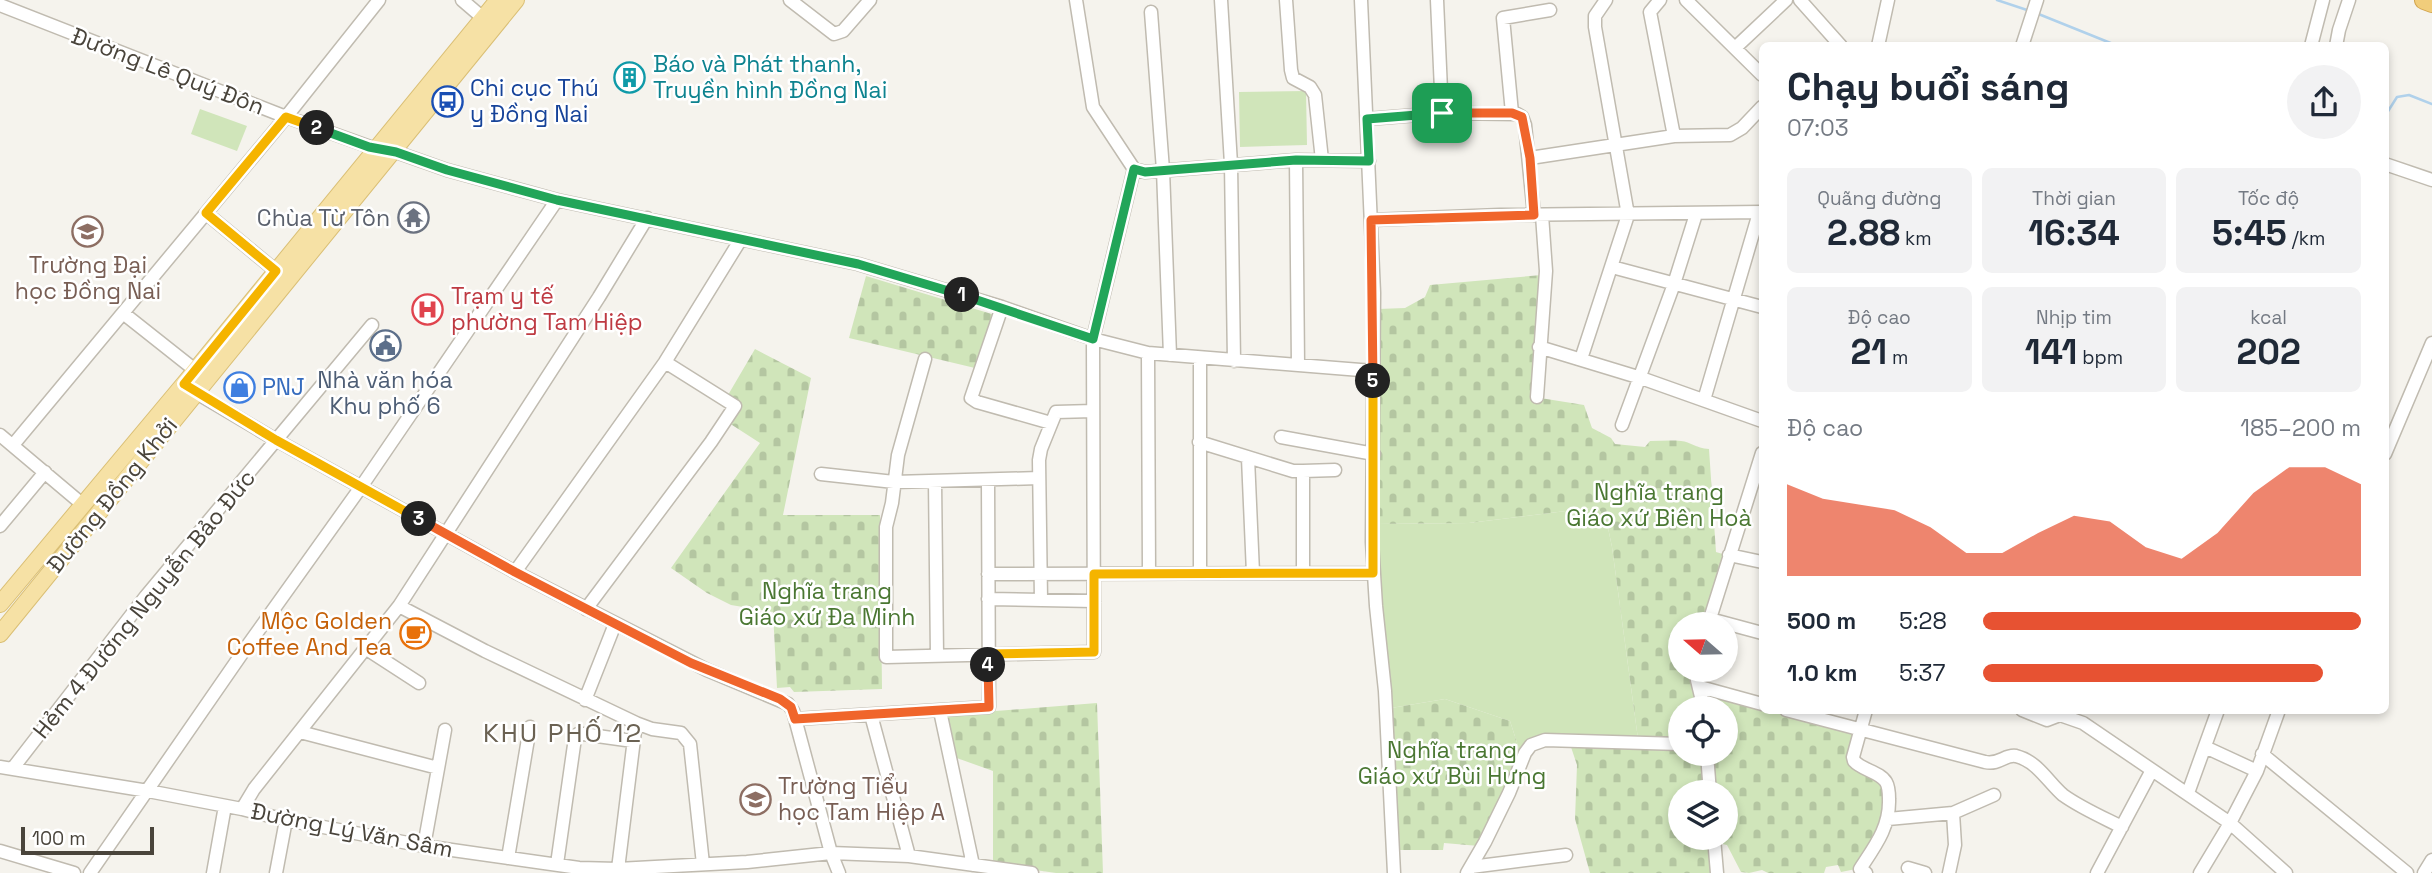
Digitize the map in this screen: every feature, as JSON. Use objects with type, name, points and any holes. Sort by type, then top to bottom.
[{"type":"highway","points":[[2424,0],[2432,3]]},
{"type":"main road","name":"Đường Đồng Khởi","points":[[0,634],[189,388],[195,370],[498,0]]},
{"type":"main road","name":"Đường Đồng Khởi","points":[[0,603],[82,504],[189,388],[393,151],[516,0]]},
{"type":"main road","points":[[376,149],[393,151]]},
{"type":"street","points":[[13,445],[380,0]]},
{"type":"street","points":[[462,0],[484,18]]},
{"type":"street","points":[[793,1],[830,32],[837,34],[843,31],[870,0]]},
{"type":"street","points":[[1076,0],[1093,107],[1134,169],[1145,172],[1296,160],[1369,161]]},
{"type":"street","points":[[1221,0],[1231,164],[1234,361]]},
{"type":"street","points":[[1286,0],[1291,70],[1293,78],[1310,87],[1315,95],[1322,160]]},
{"type":"street","points":[[1361,0],[1371,220],[1373,573],[1385,691],[1394,873]]},
{"type":"street","points":[[1437,0],[1442,113]]},
{"type":"street","points":[[1660,0],[1650,12],[1674,136]]},
{"type":"street","points":[[1735,48],[1786,0]]},
{"type":"street","points":[[1800,0],[1832,42]]},
{"type":"street","points":[[1879,42],[1888,0]]},
{"type":"street","points":[[2312,42],[2323,0]]},
{"type":"street","points":[[2337,42],[2349,0]]},
{"type":"street","points":[[1581,359],[1628,215],[1595,27],[1595,16],[1602,2]]},
{"type":"street","points":[[1692,2],[1759,72]]},
{"type":"street","points":[[2023,42],[2036,3]]},
{"type":"street","name":"Đường Lê Quý Đôn","points":[[8,5],[286,117],[376,149]]},
{"type":"street","points":[[1512,113],[1503,18],[1550,10]]},
{"type":"street","points":[[1151,12],[1163,170],[1170,355]]},
{"type":"street","points":[[1530,158],[1674,136],[1730,135],[1742,128],[1759,110]]},
{"type":"street","points":[[1367,119],[1442,113],[1512,113],[1522,117],[1546,271],[1537,397]]},
{"type":"street","points":[[393,151],[447,170],[557,200],[858,264],[1002,307],[1093,339],[1148,353],[1373,371]]},
{"type":"street","points":[[1296,160],[1298,365]]},
{"type":"street","points":[[2389,165],[2432,180]]},
{"type":"street","points":[[925,359],[904,426],[885,536],[886,657],[1094,652],[1093,339],[1134,169]]},
{"type":"street","points":[[90,873],[361,487],[557,200]]},
{"type":"street","points":[[1371,220],[1759,212]]},
{"type":"street","points":[[206,213],[276,271]]},
{"type":"street","points":[[1622,425],[1674,284],[1696,214]]},
{"type":"street","points":[[242,809],[254,789],[399,606],[599,297],[647,218]]},
{"type":"street","points":[[1704,400],[1759,218]]},
{"type":"street","points":[[515,572],[665,362],[741,239]]},
{"type":"street","points":[[1612,267],[1759,306]]},
{"type":"street","points":[[1002,307],[971,398],[1051,423]]},
{"type":"street","points":[[123,313],[195,370]]},
{"type":"street","name":"Hẻm 4 Đường Nguyễn Bảo Đức","points":[[7,767],[372,325]]},
{"type":"street","points":[[2389,445],[2432,343]]},
{"type":"street","points":[[1539,347],[1641,378],[1759,420]]},
{"type":"street","points":[[1148,353],[1149,573]]},
{"type":"street","points":[[1200,358],[1200,573]]},
{"type":"street","points":[[586,609],[735,406],[665,362]]},
{"type":"street","points":[[189,388],[276,440],[515,572],[707,670],[780,699],[791,707],[831,853],[839,873]]},
{"type":"street","points":[[1041,600],[1040,454],[1056,412],[1093,411]]},
{"type":"street","points":[[0,435],[82,504]]},
{"type":"street","points":[[1281,437],[1374,454]]},
{"type":"street","points":[[1199,442],[1293,471],[1335,470]]},
{"type":"street","points":[[1248,458],[1253,573]]},
{"type":"street","points":[[1303,471],[1303,573]]},
{"type":"street","points":[[0,526],[45,472]]},
{"type":"street","points":[[1712,612],[1729,555],[1756,491],[1759,472]]},
{"type":"street","points":[[821,474],[894,482],[1039,478]]},
{"type":"street","points":[[795,719],[989,707],[988,480]]},
{"type":"street","points":[[935,481],[936,656]]},
{"type":"street","points":[[1729,555],[1759,561]]},
{"type":"street","points":[[988,574],[1373,573]]},
{"type":"street","points":[[988,599],[1094,601]]},
{"type":"street","points":[[399,606],[636,723],[652,729],[681,733],[690,744],[703,864]]},
{"type":"street","points":[[585,700],[615,624]]},
{"type":"street","points":[[1738,628],[1759,632]]},
{"type":"street","points":[[365,648],[419,683]]},
{"type":"street","points":[[1698,682],[1702,696]]},
{"type":"street","points":[[1700,687],[1759,703]]},
{"type":"street","points":[[940,711],[981,868]]},
{"type":"street","points":[[1799,714],[1860,732],[1994,764],[2007,757],[2018,757],[2035,765],[2072,801],[2122,827]]},
{"type":"street","points":[[1865,714],[1854,761],[1886,783],[1889,801],[1888,819],[1879,841],[1860,869],[1866,873]]},
{"type":"street","points":[[2032,714],[2047,720],[2060,715],[2078,720],[2230,823],[2286,873]]},
{"type":"street","points":[[2188,793],[2217,714]]},
{"type":"street","points":[[2200,873],[2257,771],[2277,714]]},
{"type":"street","points":[[871,715],[909,856]]},
{"type":"street","points":[[618,869],[636,723]]},
{"type":"street","points":[[508,858],[530,727]]},
{"type":"street","points":[[424,846],[445,730]]},
{"type":"street","points":[[300,732],[438,768]]},
{"type":"street","points":[[556,864],[575,738],[583,734],[633,741]]},
{"type":"street","points":[[1469,870],[1492,830],[1525,753],[1531,745],[1545,740],[1668,744]]},
{"type":"street","points":[[2205,747],[2257,771]]},
{"type":"street","points":[[2262,754],[2407,873]]},
{"type":"street","name":"Đường Lý Văn Sâm","points":[[7,767],[148,791],[424,846],[508,858],[538,867],[556,864],[590,871],[831,853],[909,856],[1032,873]]},
{"type":"street","points":[[2097,873],[2152,770]]},
{"type":"street","points":[[1888,819],[1953,813],[1994,795]]},
{"type":"street","points":[[213,873],[225,806]]},
{"type":"street","points":[[1949,873],[1955,845],[1953,813]]},
{"type":"street","points":[[276,873],[286,820]]},
{"type":"street","points":[[1715,850],[1717,873]]},
{"type":"street","points":[[0,851],[74,873]]},
{"type":"street","points":[[1469,870],[1566,855]]},
{"type":"street","points":[[2424,873],[2432,860]]},
{"type":"street","points":[[1908,868],[1925,873]]},
{"type":"green space","points":[[1306,91],[1307,145],[1240,147],[1239,92]]},
{"type":"green space","points":[[200,109],[247,126],[237,151],[191,134]]},
{"type":"green space","name":"Nghĩa trang Giáo xứ Biên Hoà","points":[[1542,275],[1534,397],[1584,405],[1592,428],[1611,438],[1615,444],[1645,447],[1650,441],[1677,441],[1709,449],[1716,552],[1726,555],[1709,612],[1668,612],[1668,682],[1696,682],[1699,696],[1668,696],[1668,740],[1638,739],[1612,547],[1607,523],[1598,507],[1469,523],[1377,524],[1378,309],[1405,308],[1425,297],[1430,285]]},
{"type":"green space","points":[[866,276],[995,315],[975,368],[849,338]]},
{"type":"green space","name":"Nghĩa trang Giáo xứ Đa Minh","points":[[755,349],[811,378],[783,515],[880,515],[882,689],[794,692],[790,687],[777,688],[773,612],[731,605],[707,593],[671,568],[760,443],[729,423],[728,395]]},
{"type":"green space","points":[[1598,507],[1607,523],[1612,547],[1638,739],[1568,738],[1521,755],[1510,721],[1445,699],[1391,708],[1381,606],[1377,524],[1469,523]]},
{"type":"green space","points":[[1704,691],[1723,696],[1705,696]]},
{"type":"green space","name":"Nghĩa trang Giáo xứ Bùi Hưng","points":[[1445,699],[1510,721],[1521,755],[1479,846],[1444,843],[1443,850],[1398,850],[1391,708]]},
{"type":"green space","points":[[1738,700],[1759,705],[1759,714],[1787,714],[1856,734],[1850,756],[1884,784],[1885,818],[1856,869],[1841,872],[1838,865],[1826,867],[1824,873],[1768,873],[1762,870],[1741,872],[1730,850],[1738,850],[1738,780],[1713,780],[1711,766],[1738,766]]},
{"type":"green space","points":[[1097,703],[1103,873],[1056,873],[993,864],[993,771],[954,757],[945,715]]},
{"type":"green space","points":[[1570,744],[1668,747],[1668,766],[1705,766],[1706,780],[1668,780],[1668,850],[1712,850],[1714,873],[1590,873],[1575,819],[1577,765]]},
{"type":"waterway","points":[[1997,0],[2030,11]]},
{"type":"waterway","points":[[2036,13],[2108,42]]},
{"type":"waterway","points":[[2389,110],[2397,97],[2409,95],[2432,104]]},
{"type":"place","name":"Báo và Phát thanh, Truyền hình Đồng Nai","points":[[630,77]]},
{"type":"place","name":"Chi cục Thú y Đồng Nai","points":[[447,101]]},
{"type":"place","name":"Chùa Từ Tôn","points":[[413,218]]},
{"type":"place","name":"Trường Đại học Đồng Nai","points":[[88,231]]},
{"type":"place","name":"Trạm y tế phường Tam Hiệp","points":[[428,309]]},
{"type":"place","name":"Nhà văn hóa Khu phố 6","points":[[385,346]]},
{"type":"place","name":"PNJ","points":[[239,387]]},
{"type":"place","name":"Mộc Golden Coffee And Tea","points":[[415,634]]},
{"type":"place","name":"Trường Tiểu học Tam Hiệp A","points":[[755,799]]},
{"type":"district","name":"KHU PHỐ 12","points":[[563,733]]},
{"type":"route","points":[[1442,113],[1512,113],[1522,117],[1530,158],[1534,215],[1371,220],[1374,293],[1373,573],[1094,574],[1094,652],[988,654],[989,707],[795,719],[791,707],[780,699],[707,670],[515,572],[276,440],[184,384],[276,271],[206,213],[286,117],[369,147],[396,152],[447,170],[557,200],[858,264],[1002,307],[1093,339],[1134,169],[1145,172],[1296,160],[1369,161],[1367,119],[1442,113]]}]
